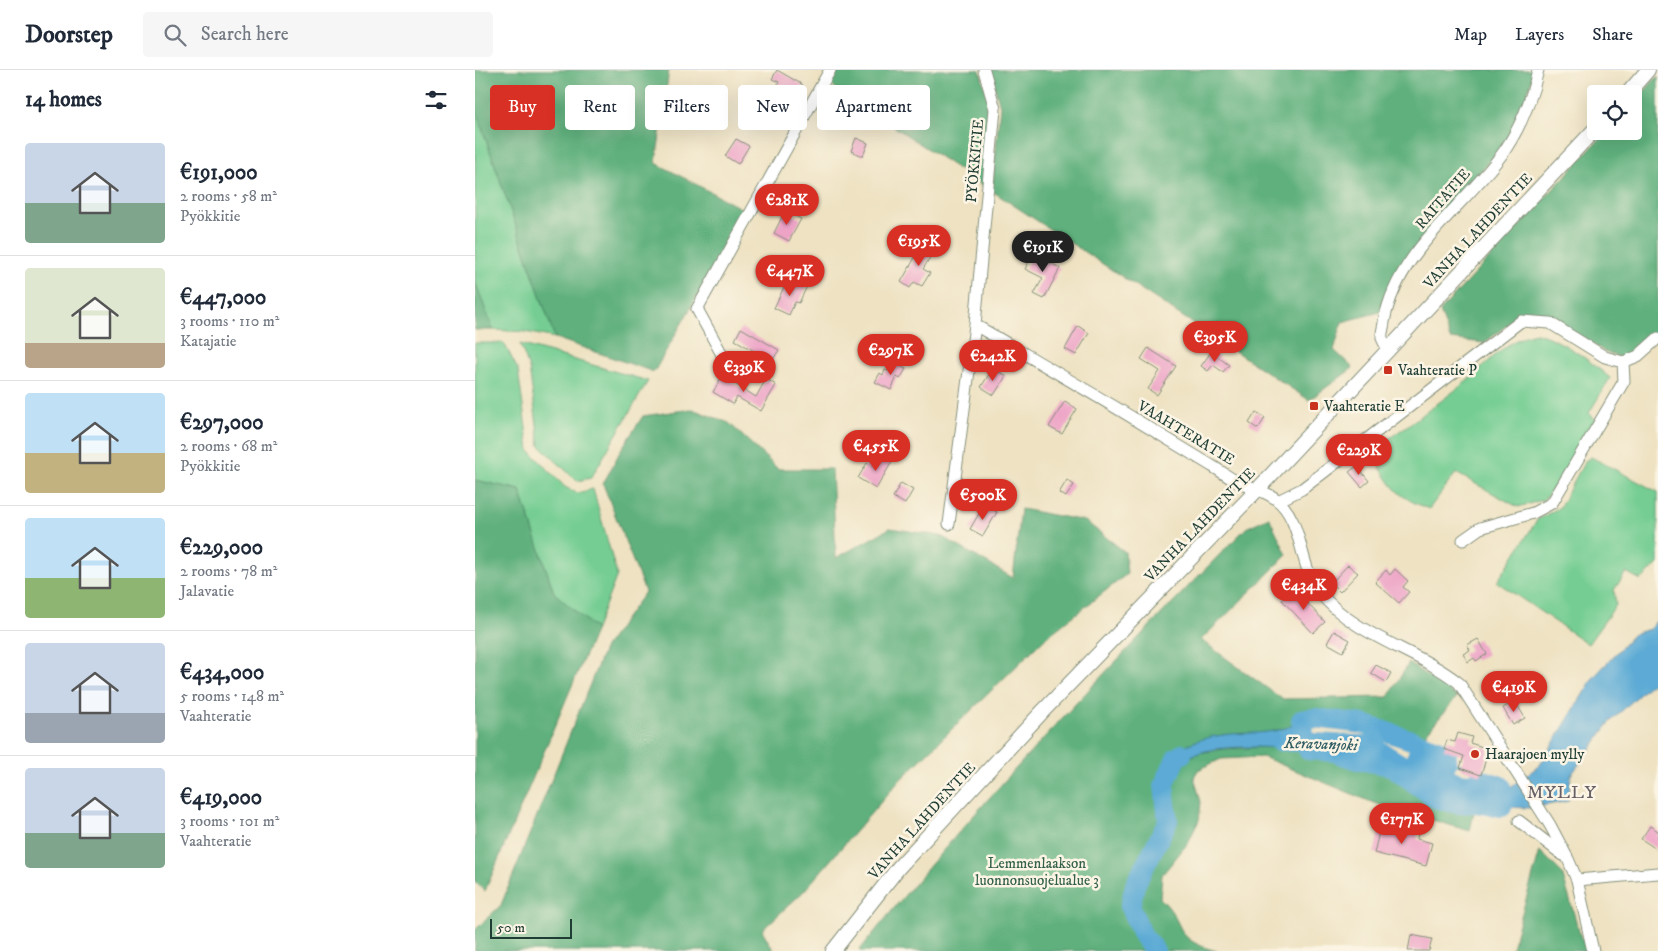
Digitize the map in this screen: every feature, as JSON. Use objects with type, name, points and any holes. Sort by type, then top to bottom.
[{"type":"main road","points":[[1635,85],[1648,70]]},
{"type":"main road","name":"VANHA LAHDENTIE","points":[[833,951],[919,846],[1043,711],[1257,490],[1587,138]]},
{"type":"street","points":[[730,369],[697,309],[830,70]]},
{"type":"street","name":"PYÖKKITIE","points":[[949,524],[975,325],[995,109],[985,70]]},
{"type":"street","name":"RAITATIE","points":[[1389,350],[1382,337],[1386,313],[1396,286],[1423,244],[1504,150],[1534,90],[1538,70]]},
{"type":"street","points":[[1593,951],[1577,880],[1568,859],[1550,824],[1516,769],[1484,724],[1459,683],[1447,673],[1363,629],[1335,608],[1320,593],[1308,574],[1292,522],[1279,501],[1302,489],[1521,321],[1550,323],[1605,357],[1623,362],[1638,356],[1658,338]]},
{"type":"street","name":"VAAHTERATIE","points":[[975,325],[1236,481],[1279,501]]},
{"type":"street","points":[[1463,540],[1480,528],[1533,513],[1551,502],[1624,382],[1623,362]]},
{"type":"street","points":[[1519,821],[1568,859]]},
{"type":"street","points":[[1577,880],[1658,873]]},
{"type":"green space","points":[[475,70],[669,70],[667,85],[645,85],[645,130],[661,130],[656,163],[746,211],[654,372],[555,338],[475,108]]},
{"type":"green space","points":[[835,70],[980,70],[991,110],[984,186],[899,130],[930,130],[930,85],[831,85],[828,83]]},
{"type":"green space","points":[[990,70],[1535,70],[1518,120],[1501,148],[1419,242],[1391,286],[1380,312],[1342,322],[1334,350],[1353,368],[1309,400],[992,191],[1000,106]]},
{"type":"green space","points":[[1658,76],[1658,330],[1634,353],[1622,358],[1605,352],[1552,318],[1520,315],[1484,343],[1450,339],[1440,311],[1599,140],[1642,140],[1642,93]]},
{"type":"green space","points":[[475,108],[555,338],[526,332],[493,330],[475,281]]},
{"type":"green space","points":[[475,281],[493,330],[475,330]]},
{"type":"green space","points":[[1537,333],[1547,336],[1576,352],[1610,378],[1589,413],[1596,420],[1551,491],[1543,500],[1518,507],[1456,473],[1429,509],[1409,500],[1396,490],[1386,478],[1375,459],[1381,444],[1462,385],[1506,347],[1526,336]]},
{"type":"green space","points":[[475,343],[504,343],[518,370],[529,450],[565,487],[577,493],[593,489],[617,575],[596,629],[554,593],[520,490],[475,480]]},
{"type":"green space","points":[[520,344],[648,381],[591,478],[577,481],[540,446],[529,368]]},
{"type":"green space","points":[[692,409],[729,423],[778,469],[832,469],[836,558],[890,528],[941,536],[1013,578],[1021,509],[1085,521],[1125,552],[1127,574],[1044,639],[900,780],[803,892],[762,930],[774,951],[475,951],[475,930],[501,905],[605,647],[645,592],[603,484],[622,448],[643,416]]},
{"type":"green space","points":[[1591,457],[1658,492],[1658,564],[1641,580],[1626,572],[1614,590],[1616,605],[1588,644],[1497,582],[1537,520],[1560,507],[1585,461]]},
{"type":"green space","points":[[475,480],[520,490],[554,593],[596,629],[485,891],[475,882]]},
{"type":"green space","name":"Lemmenlaakson luonnonsuojelualue 3","points":[[1269,517],[1287,555],[1201,640],[1282,699],[1388,697],[1409,663],[1457,697],[1418,743],[1363,724],[1315,718],[1301,720],[1291,727],[1260,734],[1223,735],[1182,761],[1198,753],[1224,749],[1269,747],[1334,752],[1357,760],[1391,766],[1435,798],[1458,804],[1476,803],[1470,831],[1374,803],[1263,757],[1221,759],[1198,770],[1194,777],[1201,802],[1199,820],[1188,843],[1162,875],[1160,898],[1169,907],[1186,936],[1202,946],[1217,951],[859,951],[951,841],[1096,682],[1246,528]]},
{"type":"green space","points":[[1540,851],[1562,873],[1581,938],[1599,951],[1511,951]]},
{"type":"water","points":[[1658,619],[1658,677],[1611,721],[1571,775],[1568,801],[1532,808],[1502,807],[1501,786],[1508,789],[1540,765],[1593,678],[1635,633],[1650,629]]},
{"type":"water","points":[[1301,720],[1308,750],[1244,747],[1210,750],[1182,761],[1174,777],[1162,775],[1168,755],[1194,742],[1222,735],[1273,731]]},
{"type":"building","points":[[777,70],[803,85],[777,85],[779,82],[772,79]]},
{"type":"building","points":[[856,138],[868,143],[863,156],[851,151]]},
{"type":"building","points":[[736,139],[749,146],[738,164],[725,156]]},
{"type":"building","points":[[785,211],[801,219],[789,241],[774,233]]},
{"type":"building","points":[[924,242],[935,249],[923,269],[930,273],[922,286],[914,282],[910,288],[901,282]]},
{"type":"building","points":[[1033,253],[1039,256],[1041,253],[1049,257],[1047,261],[1060,268],[1044,299],[1034,294],[1043,278],[1025,269]]},
{"type":"building","points":[[792,279],[807,286],[799,303],[795,302],[789,315],[774,308],[785,285],[788,287]]},
{"type":"building","points":[[1078,326],[1089,333],[1076,355],[1065,349]]},
{"type":"building","points":[[741,328],[779,350],[772,361],[735,340]]},
{"type":"building","points":[[1148,348],[1176,366],[1157,395],[1148,389],[1160,371],[1141,359]]},
{"type":"building","points":[[1211,352],[1229,365],[1223,372],[1213,365],[1208,371],[1201,366]]},
{"type":"building","points":[[893,362],[906,369],[900,379],[897,377],[891,390],[875,382],[880,373],[883,375],[885,370],[888,371]]},
{"type":"building","points":[[993,368],[1006,376],[994,395],[981,387]]},
{"type":"building","points":[[722,376],[756,397],[766,379],[776,385],[761,411],[737,397],[733,404],[713,392]]},
{"type":"building","points":[[1065,401],[1077,409],[1062,434],[1049,427]]},
{"type":"building","points":[[1256,412],[1265,418],[1258,429],[1249,423]]},
{"type":"building","points":[[883,454],[893,460],[876,489],[858,478],[867,463],[875,468]]},
{"type":"building","points":[[1357,466],[1369,481],[1362,487],[1349,472]]},
{"type":"building","points":[[1067,480],[1074,485],[1066,497],[1059,493]]},
{"type":"building","points":[[901,483],[913,490],[905,504],[893,497]]},
{"type":"building","points":[[984,505],[997,512],[983,536],[970,529]]},
{"type":"building","points":[[1348,565],[1358,573],[1340,592],[1331,583]]},
{"type":"building","points":[[1395,569],[1408,581],[1403,587],[1409,592],[1399,603],[1375,582],[1386,570],[1390,575]]},
{"type":"building","points":[[1294,589],[1325,622],[1313,633],[1282,600]]},
{"type":"building","points":[[1334,631],[1350,640],[1343,652],[1327,643]]},
{"type":"building","points":[[1478,639],[1487,654],[1476,661],[1474,658],[1468,662],[1463,654],[1470,650],[1467,645]]},
{"type":"building","points":[[1376,665],[1391,673],[1386,682],[1371,673]]},
{"type":"building","points":[[1515,701],[1525,718],[1513,725],[1503,708]]},
{"type":"building","name":"Haarajoen mylly","points":[[1458,733],[1472,737],[1470,743],[1489,749],[1481,775],[1460,768],[1464,756],[1444,749],[1447,740],[1455,742]]},
{"type":"building","points":[[1381,824],[1418,832],[1417,839],[1432,843],[1426,866],[1374,853]]},
{"type":"building","points":[[1650,826],[1658,831],[1658,850],[1641,839]]},
{"type":"building","points":[[1411,935],[1432,939],[1429,951],[1408,951]]},
{"type":"waterway","points":[[1315,718],[1363,724],[1438,749],[1447,757],[1447,763],[1417,756],[1415,762],[1458,783],[1470,784],[1481,779],[1501,786],[1502,807],[1476,803],[1458,804],[1435,798],[1391,766],[1357,760],[1334,752],[1308,750],[1301,720],[1315,718]]},
{"type":"waterway","name":"Keravanjoki","points":[[1278,741],[1372,746],[1440,789],[1508,798],[1522,797],[1527,793]]},
{"type":"waterway","name":"Keravanjoki","points":[[1155,951],[1143,936],[1130,907],[1135,885],[1168,821],[1164,785],[1176,758],[1182,754]]},
{"type":"waterway","points":[[1447,761],[1461,765]]},
{"type":"waterway","points":[[1479,774],[1488,796]]},
{"type":"place","name":"Vaahteratie P","points":[[1388,370]]},
{"type":"place","name":"Vaahteratie E","points":[[1314,406]]},
{"type":"place","name":"Haarajoen mylly","points":[[1475,754]]},
{"type":"district","name":"MYLLY","points":[[1562,793]]}]
